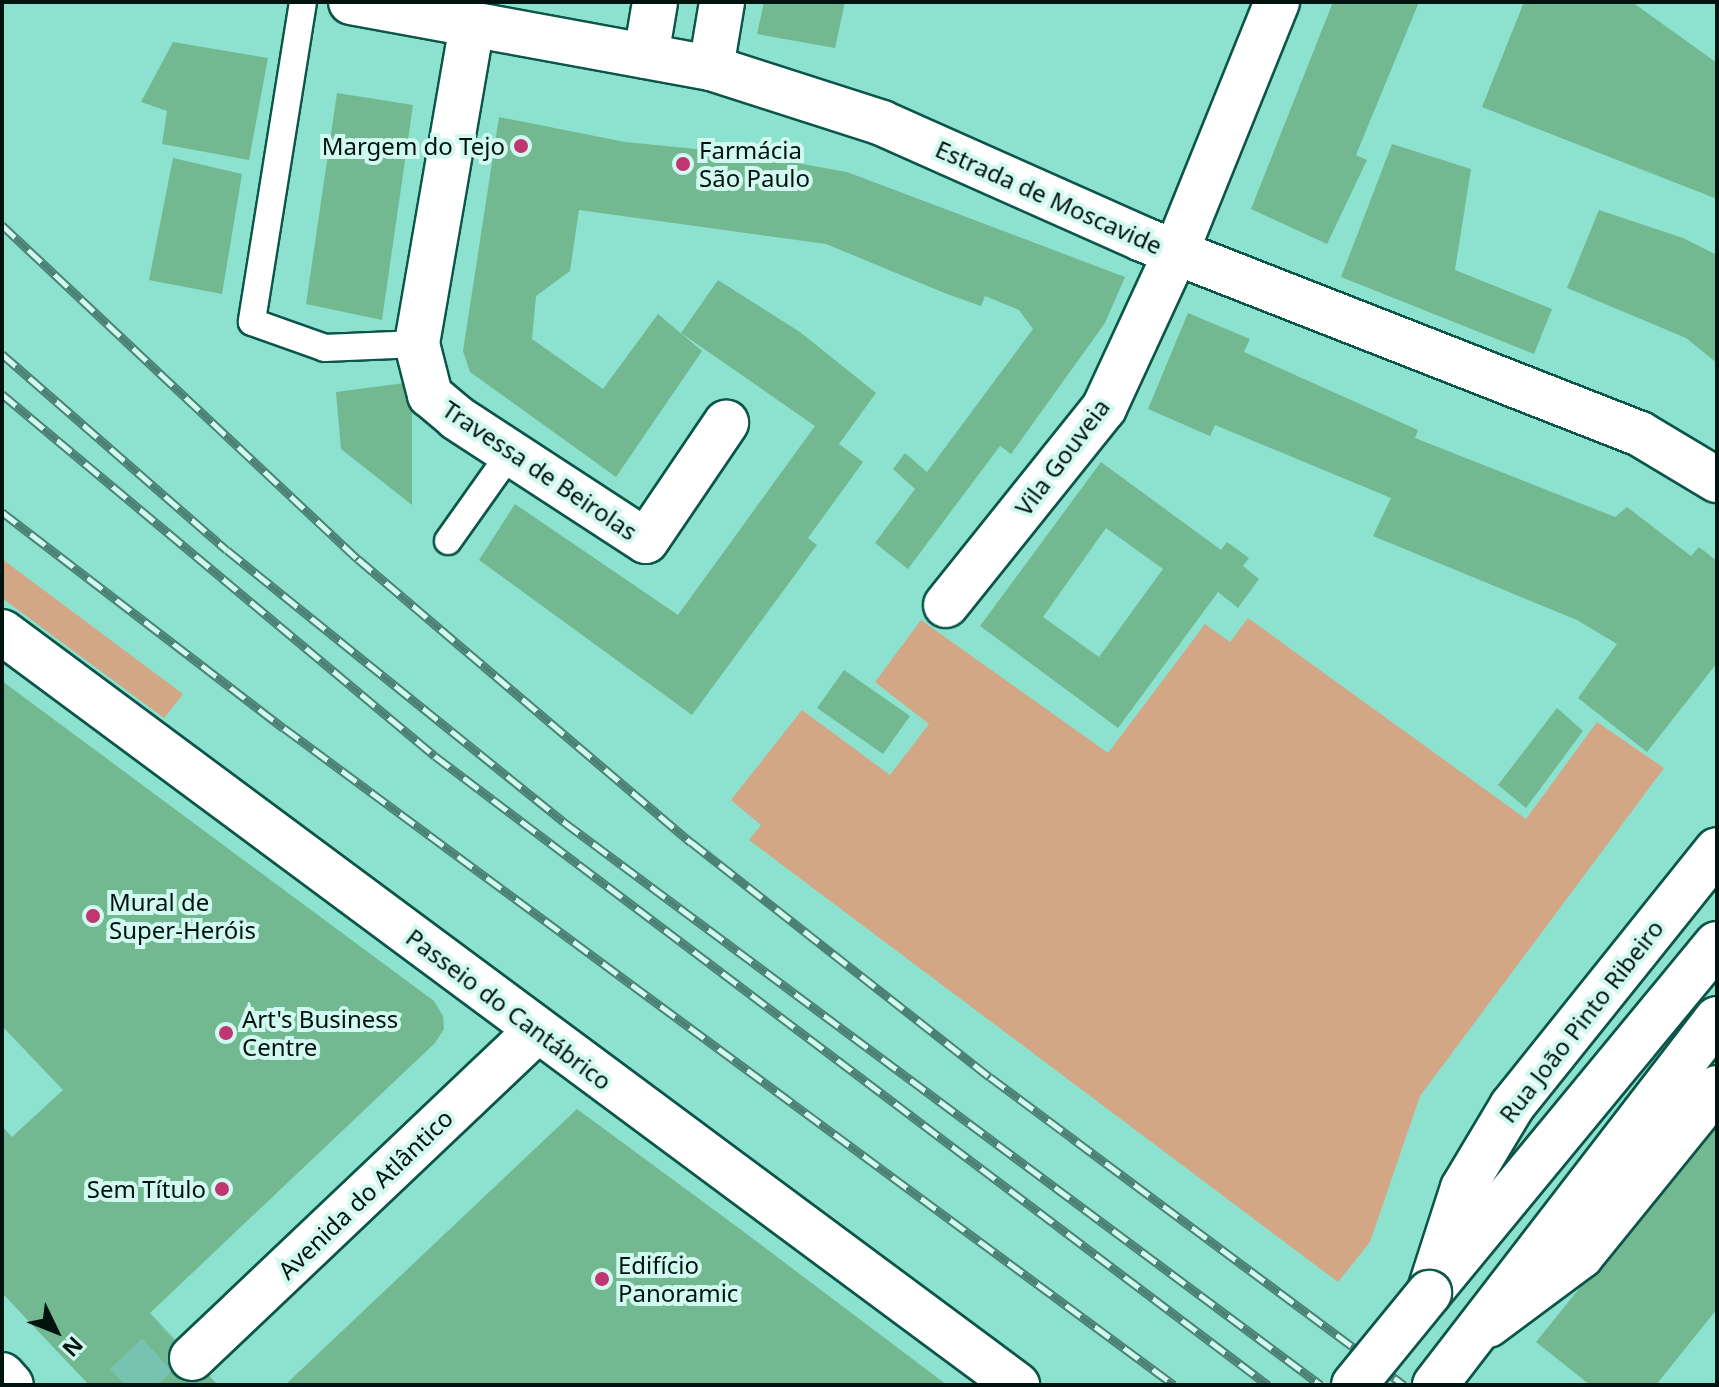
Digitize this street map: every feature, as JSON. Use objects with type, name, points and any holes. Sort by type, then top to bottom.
[{"type":"street","name":"Estrada de Moscavide","points":[[351,2],[417,8],[472,25],[711,68],[882,123],[1176,252],[1640,434],[1717,480]]},
{"type":"street","points":[[646,56],[655,2]]},
{"type":"street","points":[[711,68],[722,2]]},
{"type":"street","name":"Vila Gouveia","points":[[946,605],[1104,408],[1176,252],[1277,2]]},
{"type":"street","name":"Travessa de Beirolas","points":[[472,25],[417,344],[430,395],[646,541],[726,423]]},
{"type":"street","name":"Passeio do Cantábrico","points":[[2,632],[1017,1385]]},
{"type":"street","name":"Rua João Pinto Ribeiro","points":[[1429,1293],[1463,1188],[1512,1106],[1717,850]]},
{"type":"street","name":"Rua João Pinto Ribeiro","points":[[1354,1385],[1717,944]]},
{"type":"street","points":[[1435,1385],[1717,1019]]},
{"type":"street","name":"Avenida do Atlântico","points":[[183,1348],[526,1022]]},
{"type":"street","points":[[1470,1338],[1581,1256],[1717,1088]]},
{"type":"street","points":[[2,1375],[11,1385]]},
{"type":"lane","points":[[303,2],[252,322],[325,348],[417,344]]},
{"type":"lane","points":[[448,541],[511,452]]},
{"type":"shaded area","points":[[2,559],[183,694],[164,718],[2,598]]},
{"type":"shaded area","points":[[1248,618],[1526,819],[1597,722],[1664,768],[1420,1096],[1370,1242],[1338,1282],[749,840],[761,825],[731,800],[802,710],[890,775],[929,724],[875,682],[921,620],[1108,753],[1205,624],[1230,642]]},
{"type":"building","points":[[764,2],[845,2],[835,48],[757,34]]},
{"type":"building","points":[[1333,2],[1419,2],[1356,155],[1367,160],[1327,244],[1251,209]]},
{"type":"building","points":[[1524,2],[1632,2],[1717,63],[1717,199],[1482,107]]},
{"type":"building","points":[[173,42],[268,58],[249,160],[162,144],[167,111],[141,102]]},
{"type":"building","points":[[337,93],[413,105],[382,320],[306,304]]},
{"type":"building","points":[[499,117],[625,142],[747,154],[847,172],[1125,277],[1105,323],[1011,454],[1000,446],[908,569],[875,543],[915,489],[893,469],[905,453],[927,472],[1033,329],[1019,310],[985,296],[981,306],[826,244],[579,210],[570,271],[536,296],[532,339],[603,389],[658,314],[702,351],[616,477],[470,372],[463,351]]},
{"type":"building","points":[[1392,144],[1471,169],[1455,270],[1552,309],[1534,354],[1341,277]]},
{"type":"building","points":[[173,158],[242,174],[222,294],[149,280]]},
{"type":"building","points":[[1599,210],[1683,238],[1717,255],[1717,363],[1686,338],[1567,288]]},
{"type":"building","points":[[718,280],[800,332],[876,393],[839,444],[863,462],[808,538],[817,545],[692,715],[479,560],[515,504],[678,615],[815,426],[681,333]]},
{"type":"building","points":[[1188,313],[1250,339],[1244,352],[1418,430],[1415,438],[1615,517],[1627,507],[1691,556],[1699,547],[1717,561],[1717,663],[1647,752],[1578,698],[1617,644],[1577,620],[1373,536],[1391,498],[1215,425],[1210,436],[1148,409]]},
{"type":"building","points":[[412,382],[412,505],[341,449],[336,392]]},
{"type":"building","points":[[1101,462],[1221,550],[1227,542],[1249,558],[1243,566],[1259,579],[1238,608],[1218,592],[1118,728],[980,626]],"holes":[[[1106,528],[1163,569],[1099,657],[1043,617]]]},
{"type":"building","points":[[844,670],[910,716],[883,754],[817,708]]},
{"type":"building","name":"Art's Business Centre","points":[[2,681],[434,1001],[443,1016],[444,1029],[435,1043],[150,1313],[218,1385],[89,1385],[2,1293],[2,1126],[12,1137],[63,1090],[2,1026]]},
{"type":"building","points":[[1557,708],[1583,731],[1526,808],[1498,785]]},
{"type":"building","name":"Edifício Panoramic","points":[[577,1109],[740,1229],[947,1385],[285,1385]]},
{"type":"building","points":[[1717,1118],[1717,1309],[1656,1385],[1590,1385],[1536,1342]]},
{"type":"tunnel","points":[[125,1385],[174,1339]]},
{"type":"railway","points":[[2,225],[358,559],[691,842],[990,1077],[1404,1385]]},
{"type":"railway","points":[[2,354],[227,550],[564,822],[1321,1385]]},
{"type":"railway","points":[[2,394],[435,756],[1268,1385]]},
{"type":"railway","points":[[2,512],[284,728],[1174,1385]]},
{"type":"place","name":"Margem do Tejo","points":[[521,146]]},
{"type":"place","name":"Farmácia São Paulo","points":[[683,164]]},
{"type":"place","name":"Mural de Super-Heróis","points":[[93,916]]},
{"type":"place","name":"Art's Business Centre","points":[[226,1033]]},
{"type":"place","name":"Sem Título","points":[[222,1189]]},
{"type":"place","name":"Edifício Panoramic","points":[[602,1279]]}]
